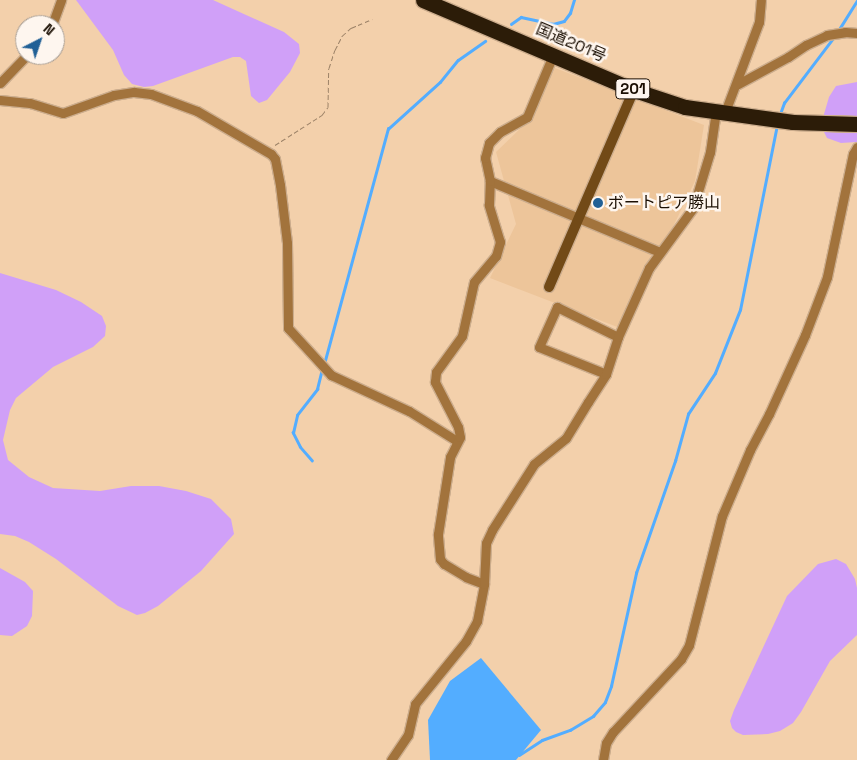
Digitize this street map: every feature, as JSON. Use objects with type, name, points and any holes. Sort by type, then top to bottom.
[{"type":"highway","name":"国道201号","points":[[423,0],[634,90],[685,107],[793,122],[857,124]]},
{"type":"street","points":[[55,15],[60,0]]},
{"type":"street","points":[[391,760],[408,735],[415,704],[420,695],[471,633],[479,613],[484,584],[486,543],[492,530],[534,464],[566,438],[606,374],[618,337],[649,268],[693,208],[721,112],[738,84],[759,22],[761,0]]},
{"type":"street","points":[[738,84],[788,57],[806,44],[827,35],[845,32],[857,33]]},
{"type":"street","points":[[484,584],[459,573],[444,564],[440,558],[438,534],[450,457],[460,437],[458,427],[435,382],[436,372],[462,336],[474,282],[496,256],[500,242],[489,205],[490,181],[485,158],[490,143],[500,132],[526,118],[553,55]]},
{"type":"street","points":[[0,83],[17,65]]},
{"type":"street","points":[[549,287],[634,90]]},
{"type":"street","points":[[0,100],[30,103],[63,114],[114,95],[134,92],[150,94],[197,111],[266,151],[275,159],[280,185],[287,243],[288,328],[331,376],[409,411],[457,441]]},
{"type":"street","points":[[603,760],[606,743],[613,732],[676,664],[689,645],[722,516],[750,450],[769,414],[805,335],[827,277],[853,154],[857,147]]},
{"type":"street","points":[[490,181],[660,252]]},
{"type":"street","points":[[606,374],[540,347],[557,307],[618,337]]},
{"type":"path","points":[[266,151],[322,115],[328,107],[329,68],[342,36],[351,28],[372,20]]},
{"type":"shaded area","points":[[76,0],[213,0],[284,32],[299,44],[300,53],[290,72],[267,100],[259,103],[251,96],[246,61],[240,57],[233,57],[153,86],[144,87],[132,84],[124,75],[113,50]]},
{"type":"shaded area","name":"ボートピア勝山","points":[[555,68],[704,125],[695,181],[659,256],[620,328],[490,278],[516,224],[496,152],[527,122]]},
{"type":"shaded area","points":[[857,82],[857,142],[841,143],[827,138],[822,121],[829,97],[836,86]]},
{"type":"shaded area","points":[[0,273],[56,290],[81,302],[102,316],[106,326],[105,336],[93,347],[53,367],[16,398],[10,410],[3,440],[8,460],[29,477],[53,488],[100,491],[131,486],[159,486],[186,491],[211,499],[231,519],[234,534],[201,571],[158,606],[145,613],[137,615],[118,606],[56,559],[29,542],[15,536],[0,534]]},
{"type":"shaded area","points":[[836,559],[846,564],[855,579],[857,588],[857,635],[830,661],[793,723],[780,731],[768,734],[743,735],[736,732],[732,728],[730,721],[734,710],[787,596],[818,564]]},
{"type":"shaded area","points":[[0,568],[25,582],[33,591],[32,616],[27,626],[12,636],[0,635]]},
{"type":"water","points":[[481,658],[541,730],[516,760],[430,760],[428,720],[450,681]]},
{"type":"waterway","points":[[511,24],[521,17],[553,24],[564,21],[570,13],[574,0]]},
{"type":"waterway","points":[[838,31],[857,1]]},
{"type":"waterway","points":[[780,114],[784,103],[834,37]]},
{"type":"waterway","points":[[324,364],[388,129],[440,82],[458,60],[485,41]]},
{"type":"waterway","points":[[519,755],[542,740],[570,730],[593,716],[605,702],[611,686],[636,573],[675,461],[688,414],[715,373],[740,310],[777,124]]},
{"type":"waterway","points":[[312,461],[300,447],[293,433],[297,415],[317,389],[322,369]]},
{"type":"place","name":"ボートピア勝山","points":[[598,203]]}]
